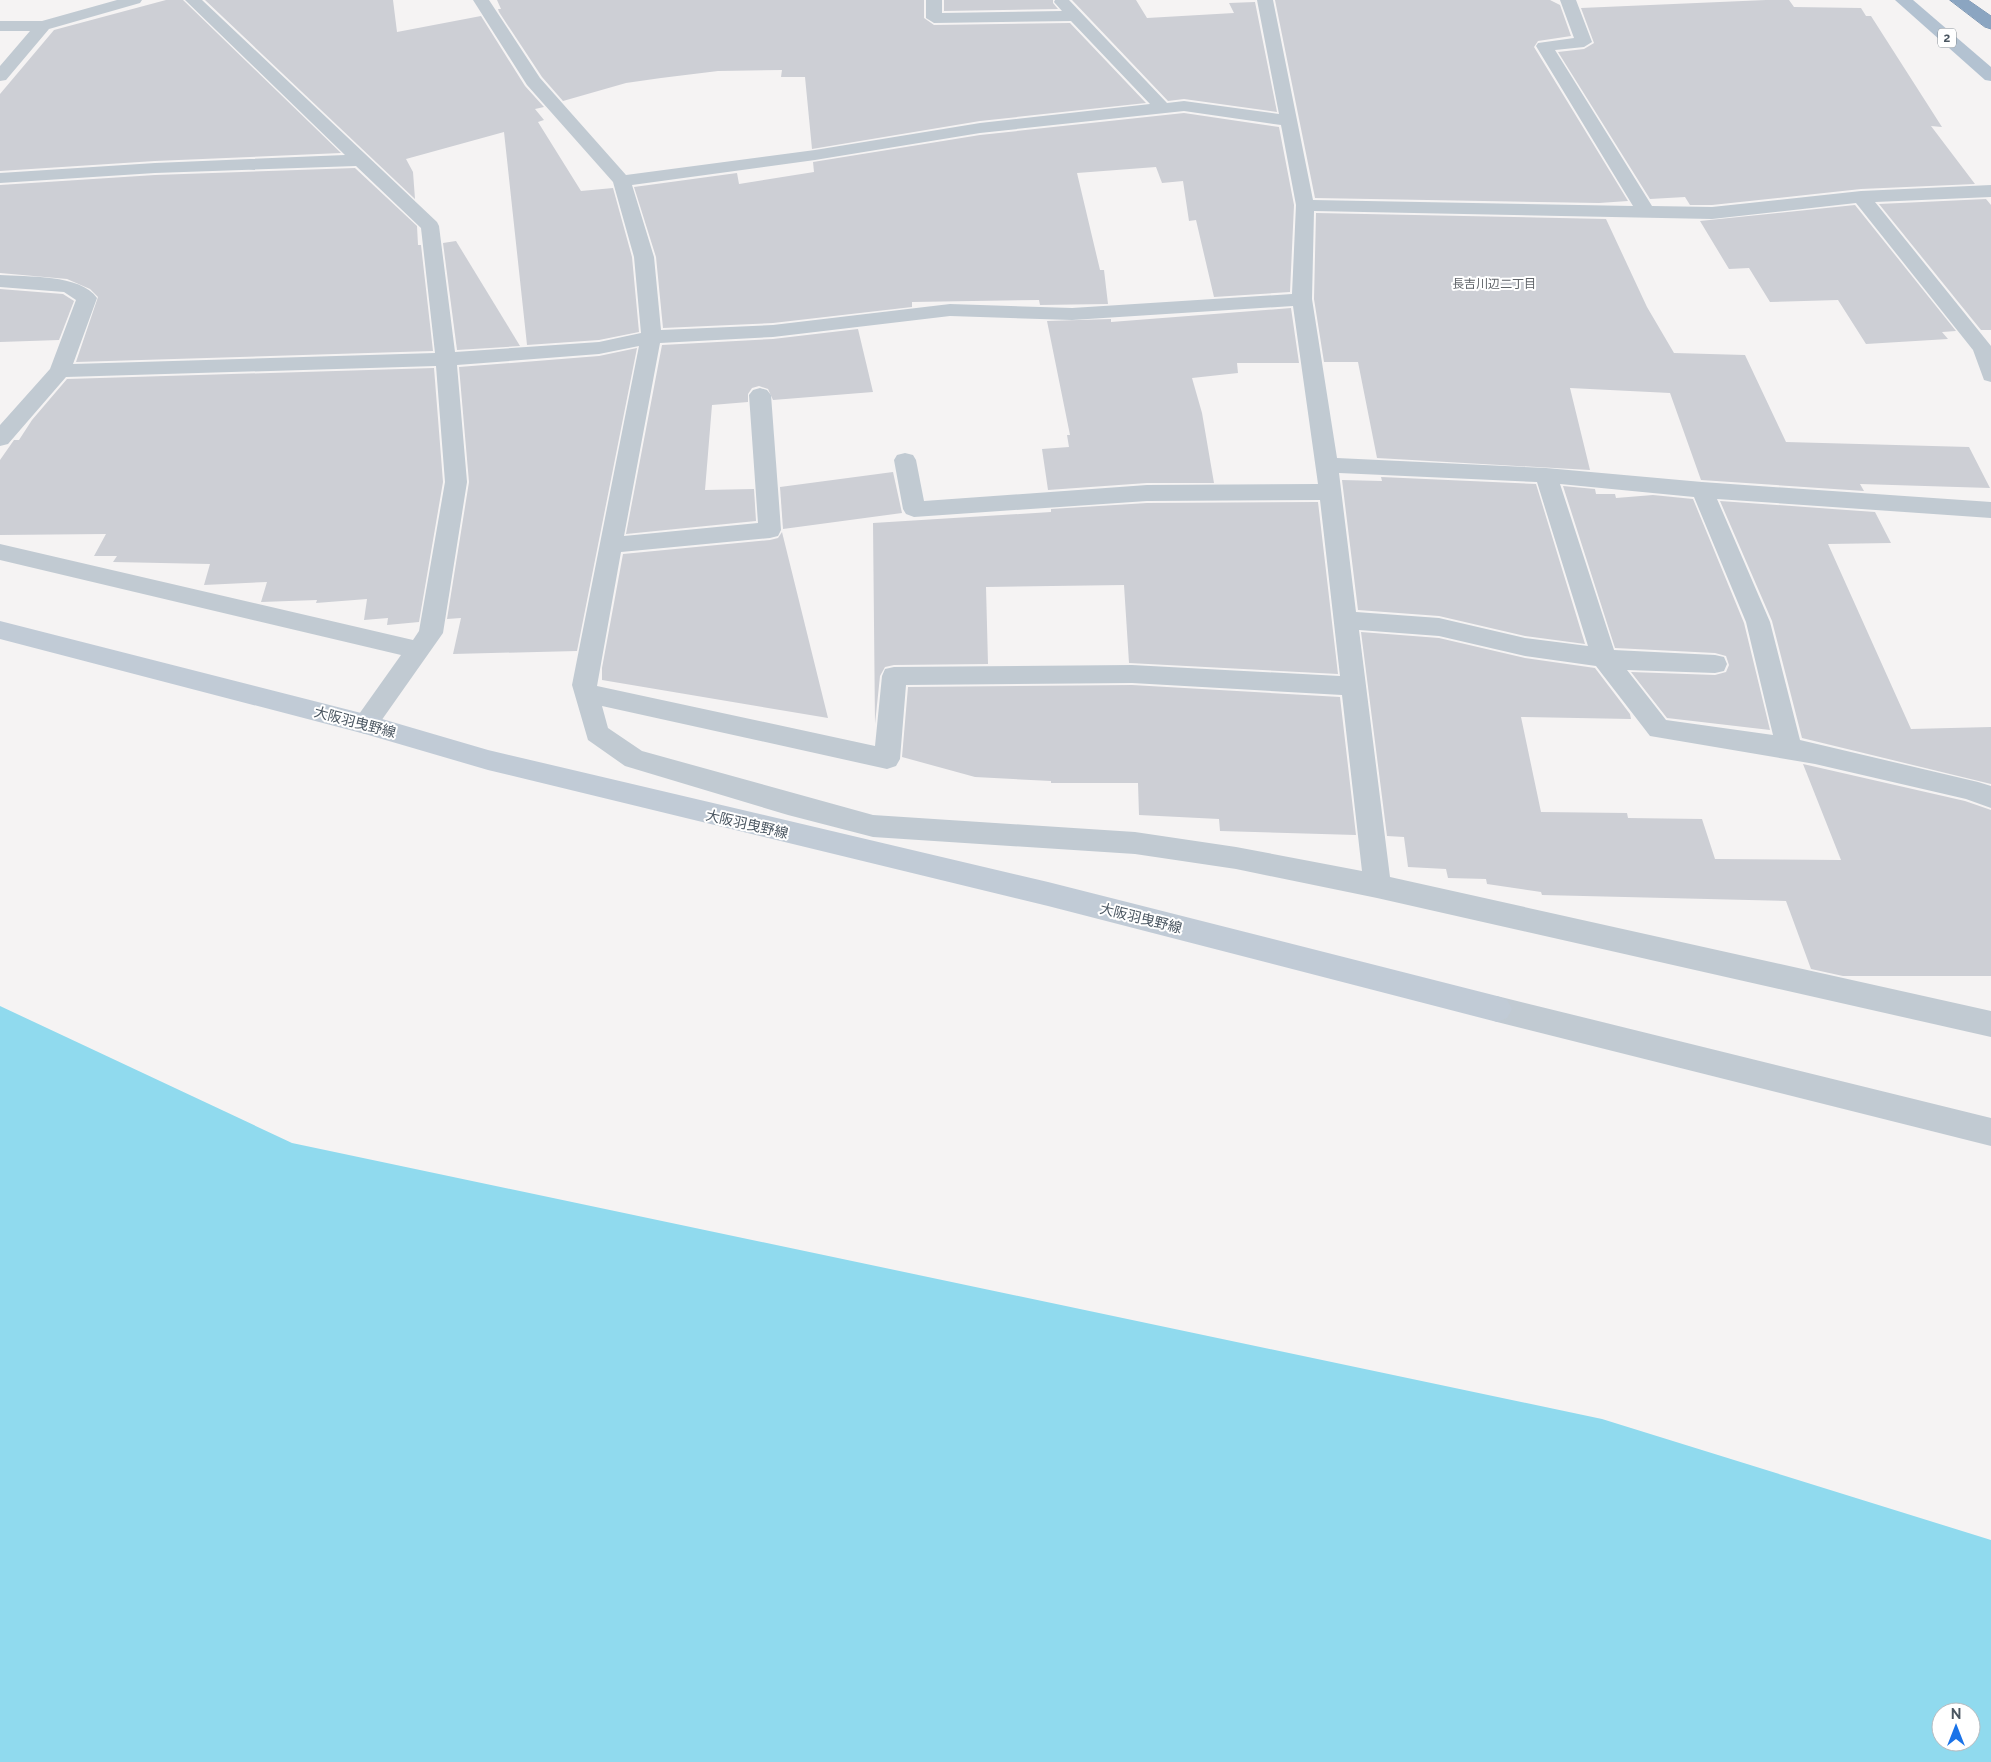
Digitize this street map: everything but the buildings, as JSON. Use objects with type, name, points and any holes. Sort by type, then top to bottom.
[{"type":"highway","points":[[1958,0],[1991,24]]},
{"type":"main road","name":"2","points":[[1903,0],[1991,76]]},
{"type":"main road","points":[[1971,58],[1991,83]]},
{"type":"main road","name":"大阪羽曳野線","points":[[0,630],[365,724],[488,760],[731,820],[1048,894],[1497,1009]]},
{"type":"street","points":[[0,26],[43,26],[134,0]]},
{"type":"street","points":[[192,0],[430,226],[446,359],[456,482],[431,632],[365,724]]},
{"type":"street","points":[[481,0],[533,81],[622,181],[644,257],[651,337],[584,685],[597,733],[634,759],[788,804],[873,826],[1135,843],[1236,858],[1377,886],[1991,1024]]},
{"type":"street","points":[[934,0],[934,18],[1074,16]]},
{"type":"street","points":[[1061,0],[1074,16],[1163,108]]},
{"type":"street","points":[[1265,0],[1305,205],[1302,299],[1327,465],[1377,886]]},
{"type":"street","points":[[1568,0],[1584,42],[1544,46],[1647,213]]},
{"type":"street","points":[[0,76],[43,26]]},
{"type":"street","points":[[622,181],[815,155],[980,128],[1184,106],[1288,121]]},
{"type":"street","points":[[0,178],[155,168],[360,160]]},
{"type":"street","points":[[1305,205],[1712,213],[1861,197],[1991,191]]},
{"type":"street","points":[[1861,197],[1982,349],[1991,375]]},
{"type":"street","points":[[0,281],[69,286],[88,298],[60,371],[0,439]]},
{"type":"street","points":[[60,371],[446,359],[599,348],[651,337],[773,331],[950,310],[1072,314],[1302,299]]},
{"type":"street","points":[[610,545],[770,530],[760,396]]},
{"type":"street","points":[[905,460],[914,509],[1147,493],[1330,492]]},
{"type":"street","points":[[1327,465],[1546,475],[1702,490],[1991,510]]},
{"type":"street","points":[[1546,475],[1604,658],[1659,729],[1721,734],[1790,748],[1969,789],[1990,800]]},
{"type":"street","points":[[1702,490],[1758,622],[1790,748]]},
{"type":"street","points":[[0,552],[418,650]]},
{"type":"street","points":[[1346,620],[1439,627],[1525,647],[1604,658],[1630,661],[1715,664]]},
{"type":"street","points":[[587,693],[887,759],[894,676],[1132,674],[1354,686]]},
{"type":"street","points":[[731,820],[788,804]]},
{"type":"street","points":[[1497,1009],[1991,1132]]},
{"type":"water","points":[[0,1006],[292,1143],[1602,1419],[1991,1540],[1991,1762],[0,1762]]},
{"type":"district","name":"長吉川辺二丁目","points":[[1494,284]]}]
